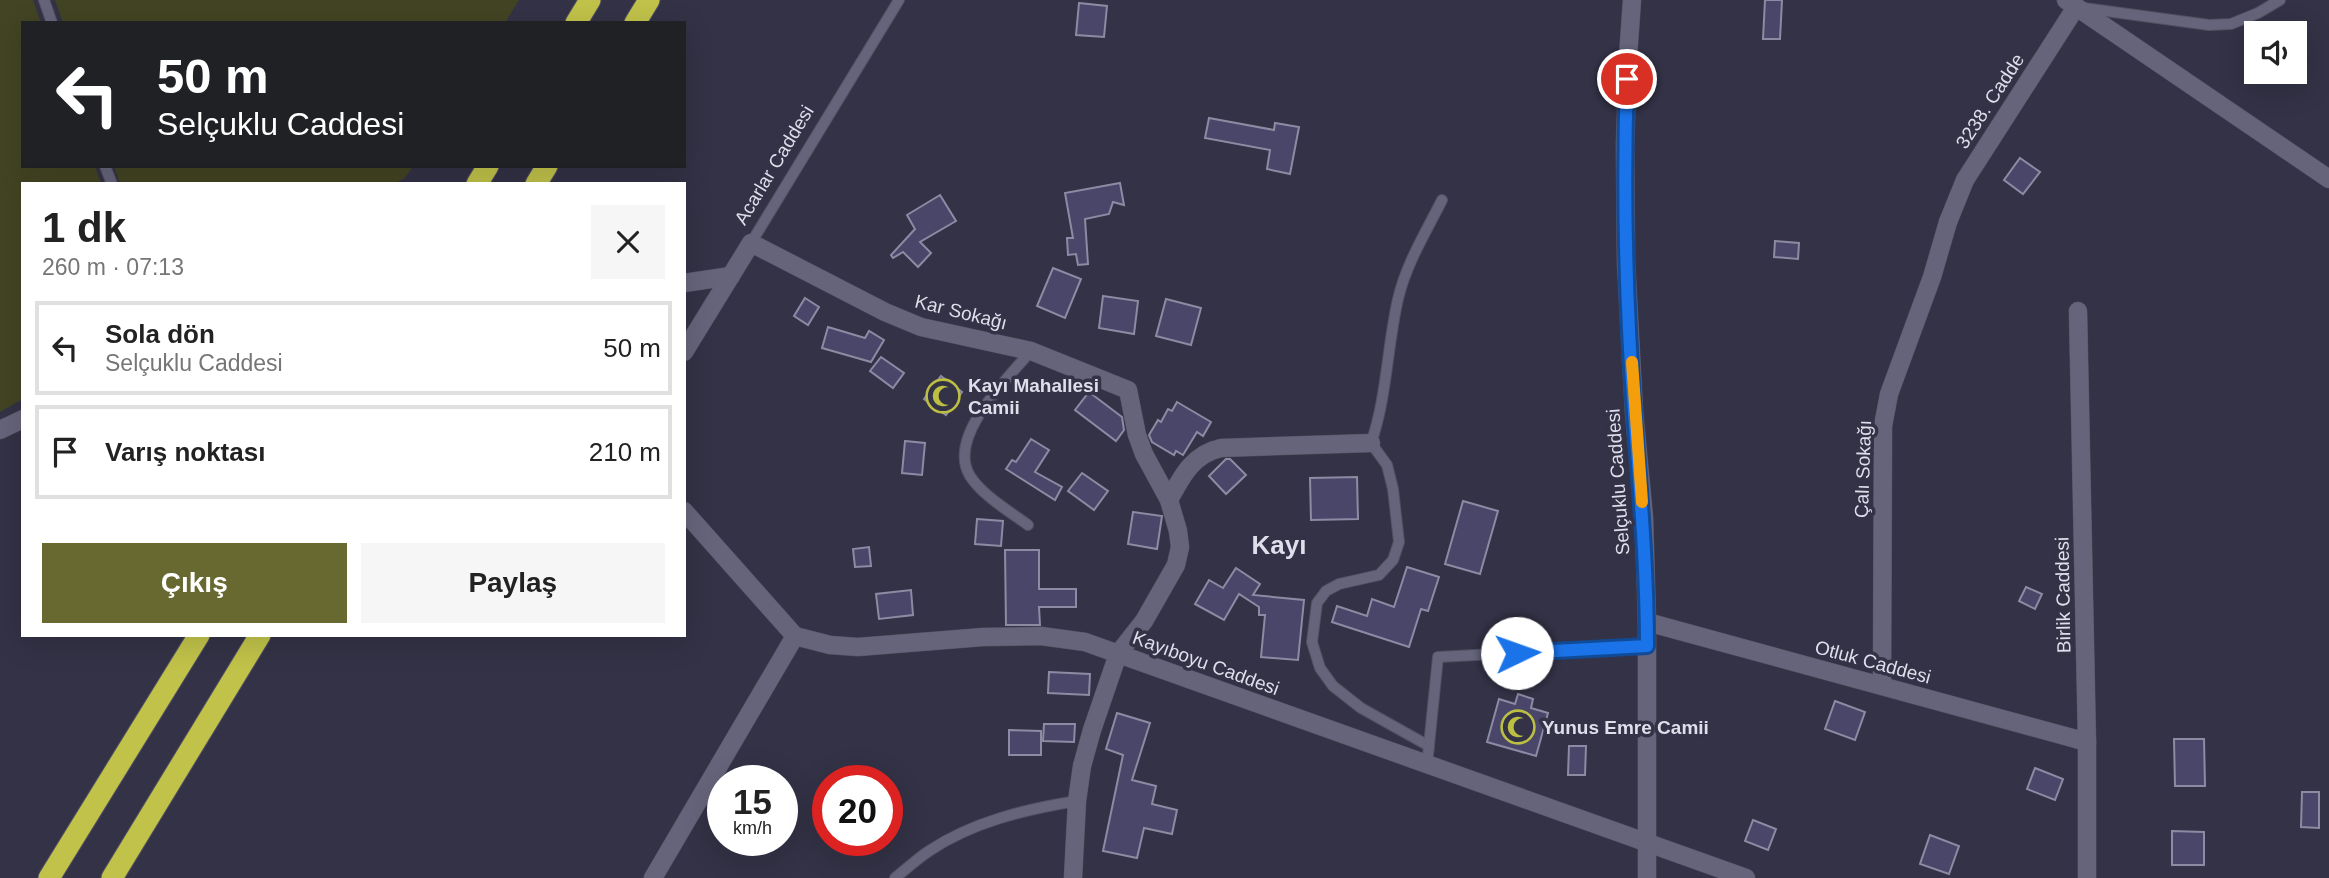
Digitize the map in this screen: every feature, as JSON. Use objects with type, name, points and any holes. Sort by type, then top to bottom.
[{"type":"highway","points":[[577,21],[590,0]]},
{"type":"highway","points":[[636,21],[649,0]]},
{"type":"highway","points":[[49,878],[198,637]]},
{"type":"highway","points":[[112,878],[259,637]]},
{"type":"street","name":"Selçuklu Caddesi","points":[[1633,0],[1625,144],[1626,261],[1634,412],[1644,517],[1647,622],[1647,878]]},
{"type":"street","points":[[2071,3],[2329,179]]},
{"type":"street","name":"3238. Cadde","points":[[1948,222],[1965,180],[2071,3]]},
{"type":"street","name":"Çalı Sokağı","points":[[1882,686],[1882,426],[1889,394],[1932,277],[1948,222]]},
{"type":"street","name":"Acarlar Caddesi","points":[[686,349],[751,243]]},
{"type":"street","name":"Kar Sokağı","points":[[751,243],[885,312],[920,327],[1031,351],[1128,390],[1137,435],[1144,454],[1169,500]]},
{"type":"street","points":[[686,283],[730,276]]},
{"type":"street","name":"Birlik Caddesi","points":[[2078,311],[2087,742],[2087,878]]},
{"type":"street","points":[[0,430],[21,420]]},
{"type":"street","points":[[1073,878],[1077,801],[1091,730],[1118,654],[1144,621],[1176,565],[1180,547],[1169,500],[1184,471],[1209,451],[1221,448],[1371,443]]},
{"type":"street","points":[[653,878],[795,636],[686,513]]},
{"type":"street","name":"Otluk Caddesi","points":[[1647,622],[2087,742]]},
{"type":"street","name":"Kayıboyu Caddesi","points":[[795,636],[830,645],[858,647],[983,637],[1041,636],[1086,642],[1746,878]]},
{"type":"lane","points":[[44,0],[51,21]]},
{"type":"lane","name":"Acarlar Caddesi","points":[[751,243],[899,0]]},
{"type":"lane","points":[[2071,3],[2210,25],[2231,24],[2280,0]]},
{"type":"lane","points":[[1429,746],[1361,708],[1334,686],[1320,668],[1312,642],[1317,603],[1326,590],[1339,583],[1379,575],[1393,560],[1399,542],[1395,499],[1387,465],[1371,443],[1379,422],[1398,297],[1407,270],[1441,200]]},
{"type":"lane","points":[[1028,525],[980,487],[969,474],[965,455],[968,439],[979,415],[1031,351]]},
{"type":"lane","points":[[1427,765],[1438,657],[1647,646]]},
{"type":"lane","points":[[895,878],[929,851],[985,824],[1045,806],[1077,801]]},
{"type":"green space","points":[[0,0],[33,0],[40,21],[21,21],[21,168],[96,168],[100,182],[21,182],[21,400],[0,412]]},
{"type":"green space","points":[[55,0],[519,0],[506,21],[62,21]]},
{"type":"green space","points":[[115,168],[412,168],[405,178],[397,182],[119,182]]},
{"type":"building","points":[[1765,0],[1782,0],[1780,39],[1763,39]]},
{"type":"building","points":[[1079,3],[1107,6],[1104,37],[1076,35]]},
{"type":"building","points":[[1209,118],[1274,130],[1275,123],[1299,127],[1290,174],[1267,169],[1270,150],[1205,138]]},
{"type":"building","points":[[2020,158],[2040,172],[2023,194],[2004,180]]},
{"type":"building","points":[[1120,183],[1124,205],[1113,202],[1109,214],[1085,219],[1088,264],[1078,265],[1076,254],[1068,255],[1067,238],[1073,238],[1065,193]]},
{"type":"building","points":[[940,195],[956,221],[920,242],[931,253],[918,267],[903,252],[893,258],[891,255],[915,229],[907,215]]},
{"type":"building","points":[[1775,241],[1799,243],[1798,259],[1774,257]]},
{"type":"building","points":[[1053,268],[1081,279],[1065,318],[1037,306]]},
{"type":"building","points":[[1103,296],[1138,301],[1134,334],[1099,328]]},
{"type":"building","points":[[805,298],[819,307],[808,325],[794,316]]},
{"type":"building","points":[[1166,299],[1201,308],[1191,345],[1156,336]]},
{"type":"building","points":[[828,327],[865,338],[869,331],[884,340],[871,362],[822,348]]},
{"type":"building","points":[[881,357],[904,373],[893,388],[870,371]]},
{"type":"building","name":"Kayı Mahallesi Camii","points":[[941,376],[962,392],[946,415],[924,399]]},
{"type":"building","points":[[1089,392],[1122,417],[1124,430],[1116,441],[1075,410]]},
{"type":"building","points":[[1177,402],[1211,422],[1203,436],[1197,432],[1183,455],[1176,451],[1174,455],[1152,442],[1149,435],[1158,420],[1161,422],[1168,409],[1172,411]]},
{"type":"building","points":[[1031,439],[1049,450],[1035,472],[1062,487],[1055,500],[1006,469],[1012,460],[1016,462]]},
{"type":"building","points":[[905,441],[925,443],[922,475],[902,473]]},
{"type":"building","points":[[1226,459],[1230,459],[1246,475],[1226,494],[1209,476]]},
{"type":"building","points":[[1082,473],[1108,491],[1094,510],[1068,491]]},
{"type":"building","points":[[1357,477],[1358,519],[1311,520],[1310,478]]},
{"type":"building","points":[[1463,501],[1498,511],[1480,574],[1445,564]]},
{"type":"building","points":[[1133,512],[1162,516],[1157,549],[1128,544]]},
{"type":"building","points":[[977,519],[1003,521],[1001,546],[975,544]]},
{"type":"building","points":[[869,547],[871,566],[855,567],[853,549]]},
{"type":"building","points":[[1005,550],[1039,550],[1039,589],[1076,589],[1076,607],[1039,607],[1040,625],[1006,625]]},
{"type":"building","points":[[1407,567],[1439,577],[1428,611],[1421,609],[1409,647],[1332,622],[1337,606],[1367,616],[1372,599],[1394,607]]},
{"type":"building","points":[[1236,568],[1260,584],[1253,595],[1304,600],[1298,660],[1261,657],[1265,615],[1259,615],[1259,607],[1239,594],[1224,620],[1195,604],[1209,580],[1223,588]]},
{"type":"building","points":[[2026,587],[2042,594],[2035,609],[2019,601]]},
{"type":"building","points":[[911,590],[913,615],[879,619],[876,594]]},
{"type":"building","points":[[1049,672],[1090,674],[1089,695],[1048,693]]},
{"type":"building","name":"Yunus Emre Camii","points":[[1518,694],[1533,699],[1531,708],[1548,713],[1536,756],[1487,742],[1499,699],[1515,704]]},
{"type":"building","points":[[1835,701],[1865,712],[1855,740],[1825,729]]},
{"type":"building","points":[[1117,713],[1150,723],[1132,780],[1156,786],[1152,804],[1177,810],[1172,834],[1144,828],[1137,858],[1103,851],[1123,755],[1106,749]]},
{"type":"building","points":[[1044,724],[1075,724],[1074,742],[1043,741]]},
{"type":"building","points":[[1009,730],[1041,731],[1041,755],[1009,755]]},
{"type":"building","points":[[2174,739],[2204,739],[2205,786],[2175,786]]},
{"type":"building","points":[[1569,746],[1586,746],[1585,775],[1568,775]]},
{"type":"building","points":[[2035,768],[2063,779],[2055,800],[2027,789]]},
{"type":"building","points":[[2302,792],[2319,792],[2319,828],[2301,827]]},
{"type":"building","points":[[1753,820],[1776,829],[1768,850],[1745,841]]},
{"type":"building","points":[[2172,831],[2204,832],[2204,865],[2172,865]]},
{"type":"building","points":[[1930,835],[1959,846],[1949,874],[1920,864]]},
{"type":"slow traffic","points":[[1632,362],[1642,502]]},
{"type":"place","name":"Kayı Mahallesi Camii","points":[[943,396]]},
{"type":"place","name":"Yunus Emre Camii","points":[[1518,727]]},
{"type":"district","name":"Kayı","points":[[1279,545]]},
{"type":"route","points":[[1517,653],[1647,646],[1644,517],[1634,412],[1626,261],[1627,79]]}]
